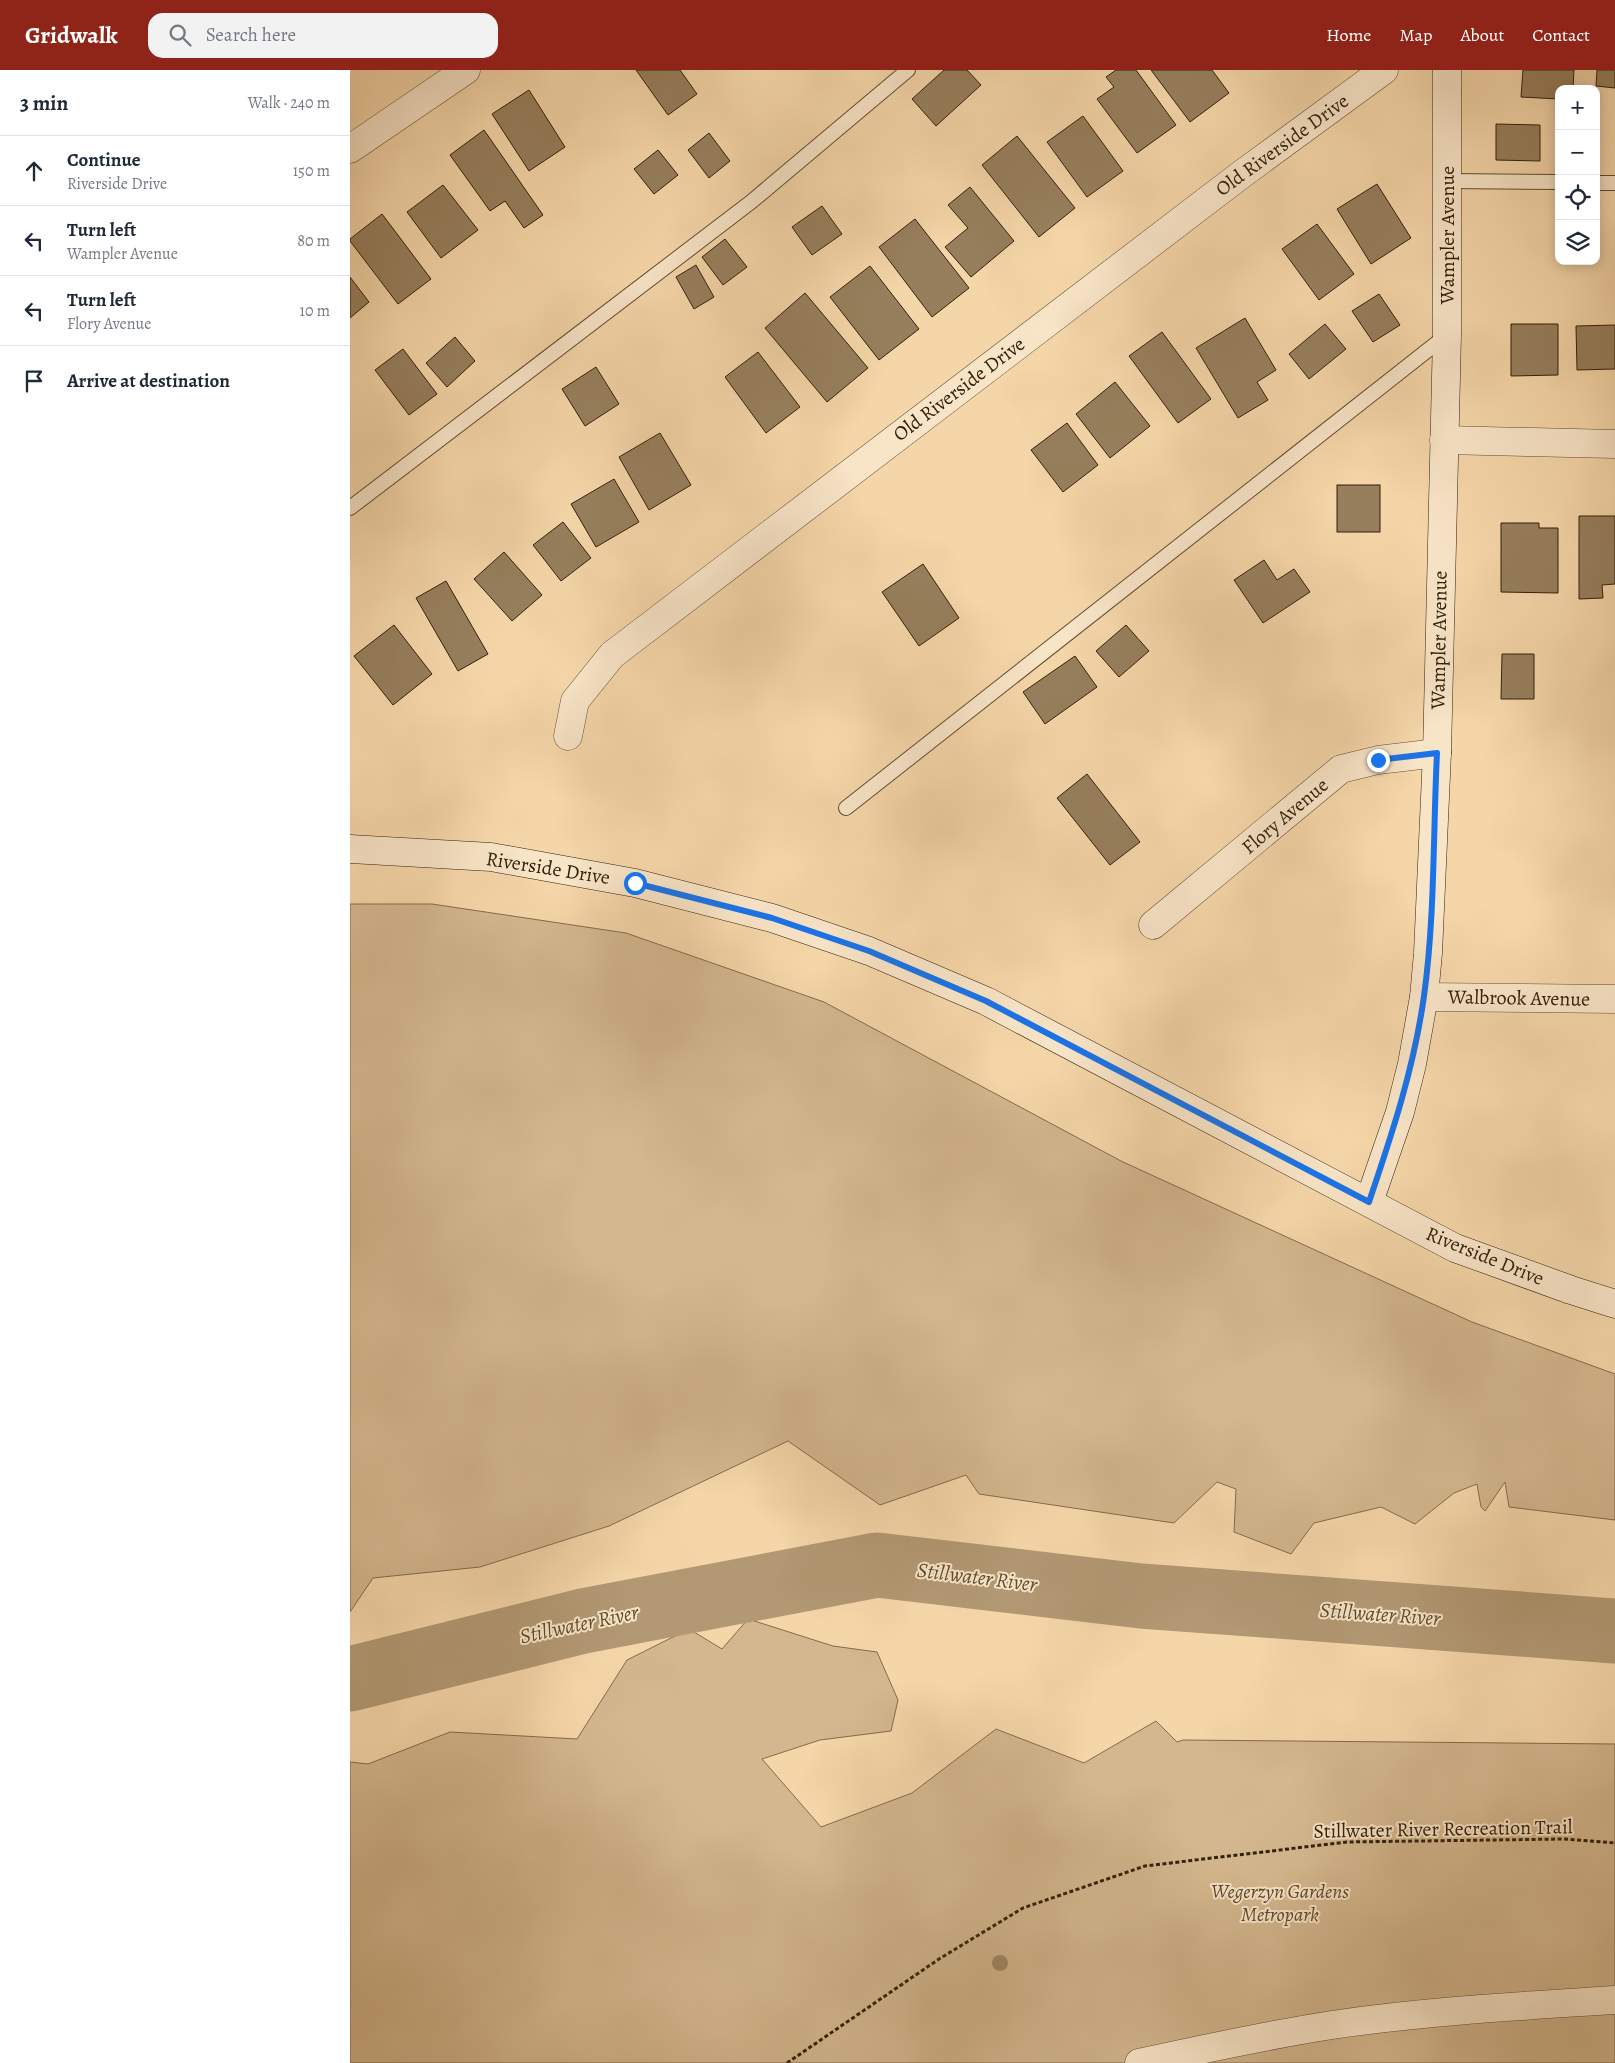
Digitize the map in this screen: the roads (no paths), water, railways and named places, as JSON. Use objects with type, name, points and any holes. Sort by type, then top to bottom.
[{"type":"street","points":[[350,150],[466,70]]},
{"type":"street","name":"Old Riverside Drive","points":[[568,736],[575,700],[612,654],[1242,174],[1384,70]]},
{"type":"street","name":"Wampler Avenue","points":[[1369,1202],[1400,1112],[1412,1064],[1424,997],[1428,953],[1437,753],[1447,335],[1447,70]]},
{"type":"street","points":[[1444,440],[1615,444]]},
{"type":"street","name":"Flory Avenue","points":[[1153,925],[1341,769],[1378,760],[1437,753]]},
{"type":"street","name":"Riverside Drive","points":[[350,849],[491,857],[544,865],[635,883],[781,921],[869,951],[986,1001],[1455,1248],[1615,1304]]},
{"type":"street","name":"Walbrook Avenue","points":[[1424,997],[1615,999]]},
{"type":"street","points":[[1139,2063],[1254,2038],[1334,2025],[1507,2006],[1615,2000]]},
{"type":"lane","points":[[350,508],[751,202],[908,70]]},
{"type":"lane","points":[[1448,181],[1555,182]]},
{"type":"lane","points":[[1600,183],[1615,183]]},
{"type":"lane","points":[[846,808],[1447,335]]},
{"type":"waterway","name":"Stillwater River","points":[[350,1679],[583,1621],[877,1565],[1141,1596],[1615,1631]]},
{"type":"park label","name":"Wegerzyn Gardens Metropark","points":[[1280,1902]]}]
